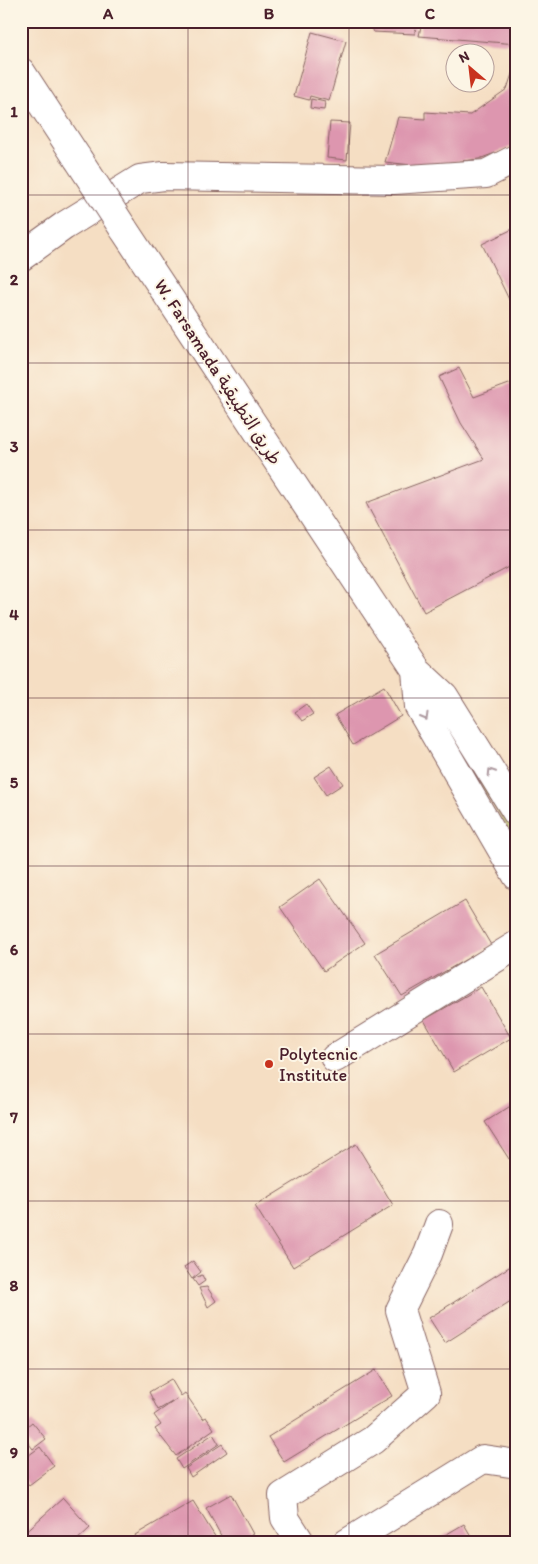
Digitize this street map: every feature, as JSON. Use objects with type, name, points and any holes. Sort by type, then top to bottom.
[{"type":"street","name":"W. Farsamada طريق التطبيقية","points":[[21,72],[416,670],[444,696],[517,813]]},
{"type":"street","points":[[21,257],[64,226],[140,179],[164,176],[392,180],[486,174],[517,158]]},
{"type":"street","name":"W. Farsamada طريق التطبيقية","points":[[416,670],[419,707],[517,876]]},
{"type":"street","points":[[335,1058],[517,945]]},
{"type":"street","points":[[301,1543],[285,1518],[283,1496],[373,1440],[426,1394],[400,1310],[428,1254],[439,1224]]},
{"type":"street","points":[[347,1543],[483,1459],[517,1464]]},
{"type":"green space","points":[[434,699],[517,831],[517,842],[428,704]]},
{"type":"building","points":[[374,21],[416,21],[415,34],[373,32]]},
{"type":"building","points":[[422,21],[517,21],[517,44],[419,36]]},
{"type":"building","points":[[312,32],[346,41],[329,101],[310,96],[309,100],[294,96]]},
{"type":"building","points":[[516,62],[517,143],[514,146],[479,159],[420,166],[385,162],[398,117],[425,119],[425,112],[470,115],[507,89]]},
{"type":"building","points":[[311,99],[325,102],[324,110],[310,108]]},
{"type":"building","points":[[330,122],[350,123],[347,160],[327,158]]},
{"type":"building","points":[[517,227],[517,316],[482,244]]},
{"type":"building","points":[[459,368],[474,397],[517,381],[517,563],[424,612],[366,503],[484,459],[461,423],[439,377]]},
{"type":"building","points":[[384,686],[401,716],[353,745],[335,715]]},
{"type":"building","points":[[306,704],[313,714],[302,721],[295,712]]},
{"type":"building","points":[[331,766],[343,784],[326,795],[314,777]]},
{"type":"building","points":[[320,879],[365,943],[324,971],[280,907]]},
{"type":"building","points":[[465,901],[491,945],[402,996],[375,954]]},
{"type":"building","points":[[481,987],[511,1038],[454,1072],[424,1020]]},
{"type":"building","points":[[517,1102],[517,1154],[509,1159],[485,1122]]},
{"type":"building","points":[[356,1144],[393,1205],[293,1267],[255,1206]]},
{"type":"building","points":[[193,1261],[201,1272],[192,1279],[184,1267]]},
{"type":"building","points":[[517,1262],[517,1297],[445,1343],[429,1318]]},
{"type":"building","points":[[202,1275],[205,1281],[198,1286],[193,1279]]},
{"type":"building","points":[[207,1287],[216,1301],[208,1307],[199,1288]]},
{"type":"building","points":[[376,1370],[392,1396],[284,1462],[268,1437]]},
{"type":"building","points":[[171,1379],[181,1396],[185,1393],[203,1419],[206,1417],[214,1429],[176,1456],[155,1429],[161,1425],[154,1415],[177,1399],[158,1410],[149,1392]]},
{"type":"building","points":[[32,1422],[46,1439],[33,1449],[21,1434],[21,1431]]},
{"type":"building","points":[[213,1434],[219,1444],[182,1469],[176,1459]]},
{"type":"building","points":[[222,1444],[227,1452],[191,1477],[186,1468]]},
{"type":"building","points":[[40,1447],[54,1466],[29,1485],[21,1476],[21,1461]]},
{"type":"building","points":[[231,1494],[253,1534],[237,1543],[225,1543],[206,1508]]},
{"type":"building","points":[[63,1498],[90,1528],[74,1543],[21,1543],[21,1536]]},
{"type":"building","points":[[193,1501],[219,1543],[133,1543],[138,1540],[135,1535]]},
{"type":"building","points":[[464,1524],[475,1543],[436,1543],[435,1541]]},
{"type":"place","name":"Polytecnic Institute","points":[[269,1064]]}]
